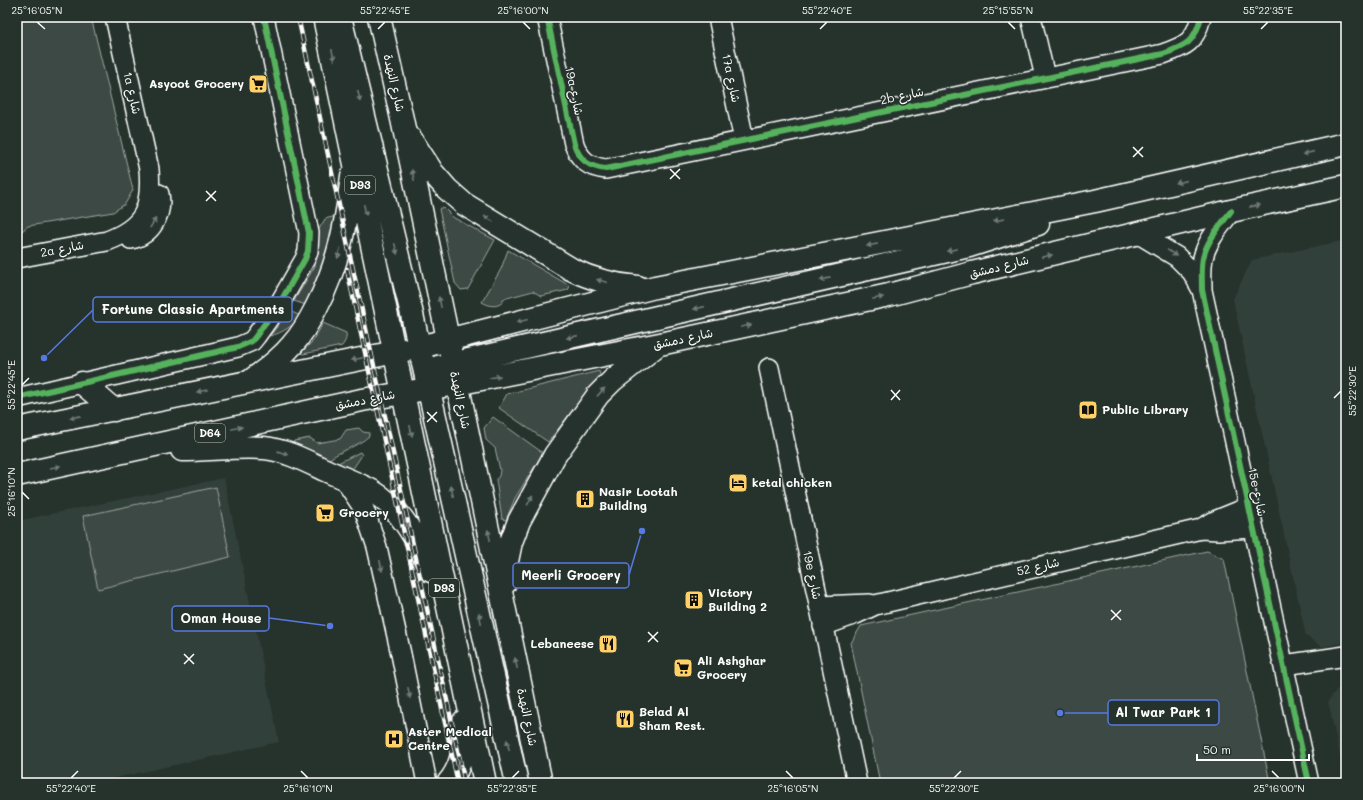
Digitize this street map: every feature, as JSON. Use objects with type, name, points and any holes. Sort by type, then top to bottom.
[{"type":"main road","name":"D93","points":[[324,17],[485,783]]},
{"type":"main road","points":[[340,17],[420,347],[516,783]]},
{"type":"main road","name":"شارع النهدة","points":[[379,17],[402,119],[454,374],[541,783]]},
{"type":"main road","points":[[402,119],[414,144],[433,173],[447,189],[464,204],[571,269],[586,276],[603,282],[620,285],[655,287]]},
{"type":"main road","points":[[17,429],[420,347],[655,287],[1095,201],[1346,144]]},
{"type":"main road","points":[[249,382],[282,354],[304,331],[330,281],[341,245],[355,159]]},
{"type":"main road","name":"شارع دمشق","points":[[17,475],[362,400],[401,384],[454,374],[660,344],[889,295],[1231,211],[1346,186]]},
{"type":"main road","points":[[454,374],[969,246],[1022,230],[1095,201]]},
{"type":"main road","points":[[503,604],[506,566],[511,542],[519,521],[555,455],[598,395],[612,380],[660,344]]},
{"type":"main road","points":[[82,383],[114,410]]},
{"type":"main road","points":[[147,447],[173,450],[256,448],[274,450],[318,467],[373,492],[395,510],[405,522],[419,544],[448,608]]},
{"type":"main road","points":[[448,783],[454,777],[462,756],[464,735],[464,684]]},
{"type":"street","name":"1a شارع","points":[[115,17],[149,169]]},
{"type":"street","points":[[17,398],[238,347],[252,341],[281,301],[305,259],[308,251],[309,233],[264,17]]},
{"type":"street","name":"19a شارع","points":[[547,17],[574,144],[578,154],[590,165]]},
{"type":"street","name":"17a شارع","points":[[718,17],[744,140]]},
{"type":"street","points":[[1031,17],[1044,78]]},
{"type":"street","name":"2b شارع","points":[[590,165],[598,168],[612,168],[1163,54],[1184,46],[1192,39],[1198,29],[1201,17]]},
{"type":"street","name":"2a شارع","points":[[17,258],[107,240],[134,239],[148,231],[153,225],[160,210],[158,190],[149,169]]},
{"type":"street","name":"15e شارع","points":[[1231,211],[1212,238],[1203,258],[1202,290],[1309,783]]},
{"type":"street","name":"15e شارع","points":[[1139,234],[1177,257],[1192,272],[1202,290]]},
{"type":"street","name":"19e شارع","points":[[769,368],[857,783]]},
{"type":"street","points":[[344,479],[364,509],[376,541],[427,783]]},
{"type":"street","name":"شارع 52","points":[[823,626],[876,605],[1201,529],[1217,520],[1249,507]]},
{"type":"street","name":"شارع 52","points":[[1201,529],[1218,530],[1253,528]]},
{"type":"street","name":"شارع 52","points":[[819,606],[853,604],[876,605]]},
{"type":"street","points":[[1285,672],[1346,656]]},
{"type":"street","points":[[1285,672],[1321,669],[1346,660]]},
{"type":"shaded area","points":[[17,17],[91,17],[133,190],[125,204],[113,212],[28,226],[17,235]]},
{"type":"shaded area","points":[[443,207],[454,218],[495,240],[468,289],[461,290],[455,283],[439,209]]},
{"type":"shaded area","points":[[343,214],[309,306],[294,301],[315,266],[319,250],[316,234],[325,219]]},
{"type":"shaded area","points":[[1346,240],[1346,642],[1322,647],[1306,636],[1233,299],[1252,260]]},
{"type":"shaded area","points":[[508,250],[570,286],[568,290],[541,296],[533,291],[503,299],[503,302],[495,306],[482,302],[501,269]]},
{"type":"shaded area","points":[[289,311],[301,316],[287,329],[270,336]]},
{"type":"shaded area","points":[[323,323],[346,333],[346,340],[342,346],[303,354],[301,353],[314,340]]},
{"type":"shaded area","points":[[599,371],[600,375],[548,442],[499,408],[507,394]]},
{"type":"shaded area","points":[[493,417],[543,453],[515,498],[506,520],[502,519],[496,480],[499,476],[500,470],[495,448],[486,440],[484,428]]},
{"type":"shaded area","points":[[359,428],[363,432],[369,433],[369,436],[328,460],[293,444],[294,441],[310,438],[317,443],[340,439],[346,430]]},
{"type":"shaded area","points":[[360,452],[362,455],[352,470],[336,464]]},
{"type":"shaded area","points":[[224,478],[279,742],[93,783],[17,783],[17,521]]},
{"type":"shaded area","points":[[216,487],[230,557],[98,589],[83,516]]},
{"type":"shaded area","points":[[1207,551],[1224,559],[1270,783],[880,783],[851,643],[861,626]]},
{"type":"shaded area","points":[[1346,686],[1346,783],[1328,701],[1338,688]]},
{"type":"railway","points":[[298,17],[465,783]]},
{"type":"railway","points":[[347,269],[458,783]]},
{"type":"cycle path","points":[[17,398],[238,347],[252,341],[281,301],[305,259],[308,251],[309,233],[264,17]]},
{"type":"cycle path","points":[[547,17],[574,144],[579,154],[586,162],[606,169],[1163,54],[1188,42],[1196,32],[1201,17]]},
{"type":"cycle path","points":[[1231,211],[1215,233],[1205,251],[1202,266],[1202,290],[1309,783]]},
{"type":"place","name":"Asyoot Grocery","points":[[258,84]]},
{"type":"place","name":"Fortune Classic Apartments","points":[[44,358]]},
{"type":"place","name":"Public Library","points":[[1088,410]]},
{"type":"place","name":"ketal chicken","points":[[738,483]]},
{"type":"place","name":"Nasir Lootah Building","points":[[585,499]]},
{"type":"place","name":"Grocery","points":[[325,513]]},
{"type":"place","name":"Meerli Grocery","points":[[642,531]]},
{"type":"place","name":"Victory Building 2","points":[[694,600]]},
{"type":"place","name":"Oman House","points":[[330,626]]},
{"type":"place","name":"Lebaneese","points":[[608,644]]},
{"type":"place","name":"Ali Ashghar Grocery","points":[[683,668]]},
{"type":"place","name":"Al Twar Park 1","points":[[1060,713]]},
{"type":"place","name":"Belad Al Sham Rest.","points":[[625,719]]},
{"type":"place","name":"Aster Medical Centre","points":[[394,739]]}]
